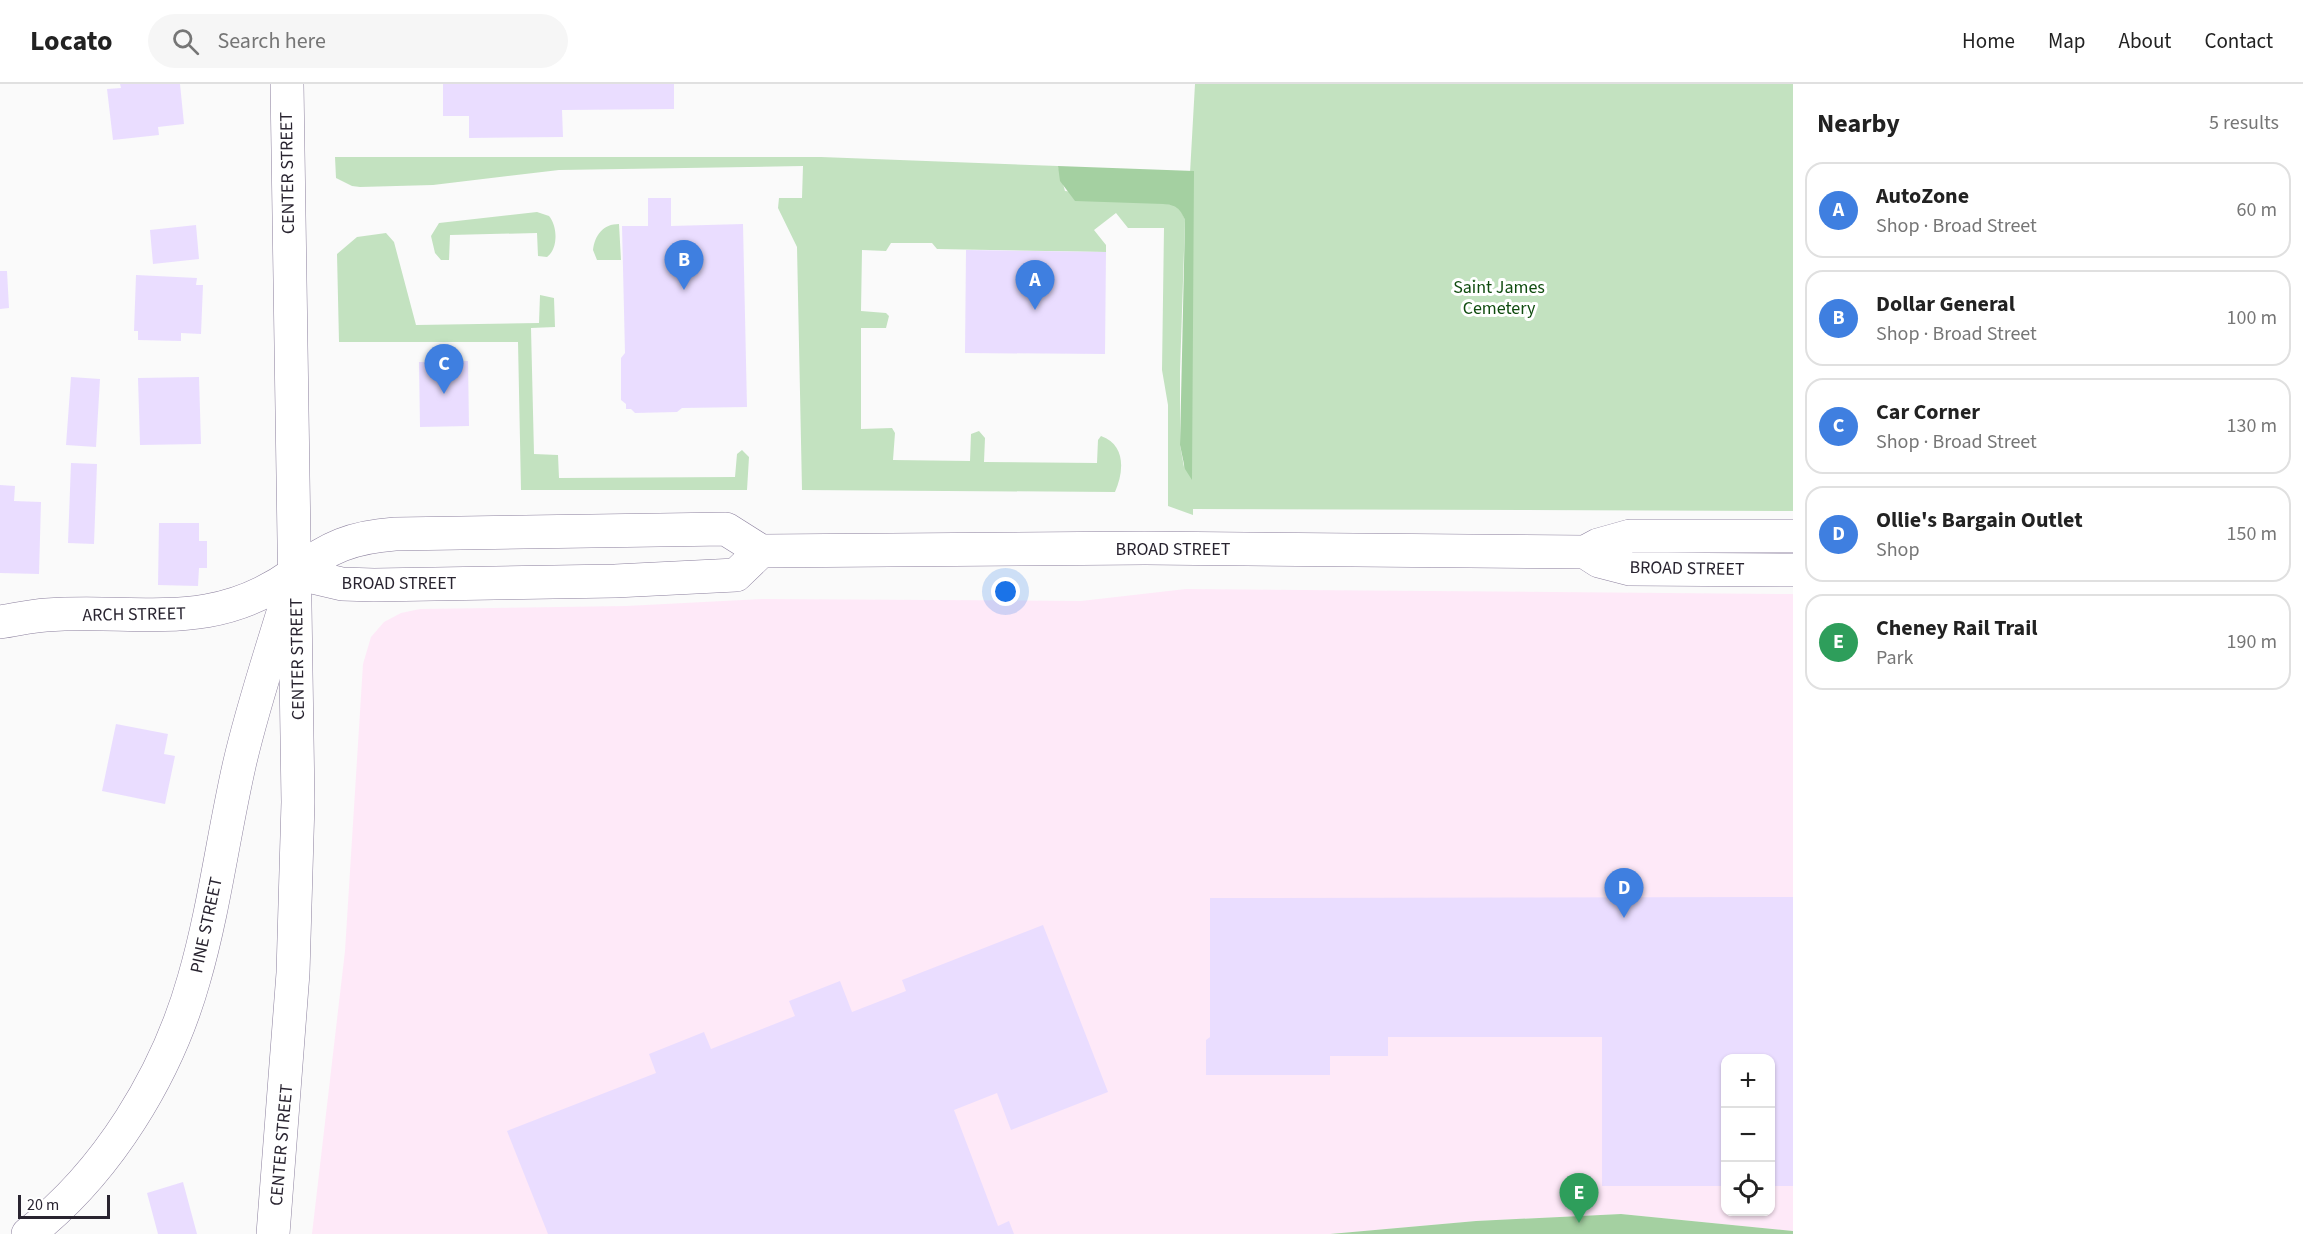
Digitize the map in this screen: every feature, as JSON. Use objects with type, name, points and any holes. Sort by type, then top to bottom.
[{"type":"main road","name":"CENTER STREET","points":[[273,1234],[290,1028],[297,894],[298,751],[286,84]]},
{"type":"main road","name":"BROAD STREET","points":[[295,573],[318,555],[342,543],[367,535],[394,534],[726,529],[761,550],[1145,548],[1585,552],[1598,545],[1630,536],[1793,537]]},
{"type":"main road","name":"BROAD STREET","points":[[295,573],[319,580],[368,585],[615,581],[725,576],[736,575],[761,550]]},
{"type":"main road","name":"BROAD STREET","points":[[1585,552],[1599,561],[1630,569],[1793,570]]},
{"type":"main road","name":"ARCH STREET","points":[[0,622],[46,615],[178,616],[210,611],[242,603],[262,594],[295,573]]},
{"type":"main road","name":"PINE STREET","points":[[28,1234],[76,1189],[118,1136],[148,1086],[178,1024],[199,960],[246,740],[295,573]]},
{"type":"shaded area","points":[[1186,589],[1793,594],[1793,1231],[1621,1214],[1476,1221],[1330,1234],[312,1234],[345,951],[363,664],[371,637],[384,622],[401,613],[420,609],[626,606],[762,599],[1081,601]]},
{"type":"green space","name":"Saint James Cemetery","points":[[1195,84],[1793,84],[1793,511],[1193,509],[1193,515],[1168,506],[1168,405],[1162,370],[1164,228],[1128,228],[1116,213],[1094,230],[1106,245],[1106,252],[937,249],[932,243],[891,243],[886,251],[862,250],[861,311],[886,313],[889,316],[886,328],[861,328],[861,429],[892,428],[895,433],[893,460],[970,461],[971,434],[979,431],[985,438],[984,462],[1097,463],[1098,440],[1101,436],[1115,446],[1121,460],[1120,476],[1115,492],[802,490],[797,247],[778,208],[779,198],[802,198],[803,166],[559,170],[433,185],[360,187],[352,186],[336,178],[335,157],[821,157],[1058,166],[1065,191],[1174,205],[1181,210],[1185,220],[1180,372],[1180,445],[1184,467],[1190,173]]},
{"type":"green space","points":[[1058,166],[1194,171],[1192,480],[1185,469],[1180,445],[1185,220],[1177,208],[1167,204],[1075,201],[1060,181]]},
{"type":"green space","points":[[537,212],[549,216],[554,226],[555,243],[547,257],[538,256],[537,233],[450,235],[449,260],[441,260],[435,253],[431,236],[439,223]]},
{"type":"green space","points":[[619,224],[621,260],[597,260],[593,250],[598,235],[604,228]]},
{"type":"green space","points":[[386,233],[394,242],[416,325],[539,323],[540,295],[554,298],[555,327],[531,328],[534,454],[558,455],[559,478],[735,477],[737,454],[742,450],[749,457],[747,490],[521,490],[518,342],[339,342],[337,254],[357,237]]},
{"type":"green space","points":[[1621,1214],[1793,1231],[1793,1234],[1330,1234],[1476,1221]]},
{"type":"building","points":[[120,84],[180,84],[184,124],[158,127],[159,135],[113,140],[107,89],[121,88]]},
{"type":"building","points":[[443,84],[674,84],[674,109],[562,110],[563,137],[469,138],[469,116],[443,116]]},
{"type":"building","points":[[648,198],[671,198],[671,226],[743,224],[747,407],[682,408],[677,412],[635,413],[631,409],[626,409],[626,404],[621,400],[621,358],[625,353],[622,226],[648,226]]},
{"type":"building","points":[[196,225],[199,259],[153,264],[150,230]]},
{"type":"building","points":[[966,250],[1106,252],[1105,354],[965,353]]},
{"type":"building","points":[[0,271],[7,271],[9,308],[0,309]]},
{"type":"building","points":[[136,275],[197,278],[196,285],[203,285],[201,334],[181,333],[181,341],[138,340],[138,331],[134,331]]},
{"type":"building","points":[[468,361],[469,426],[420,427],[419,362]]},
{"type":"building","points":[[71,377],[100,379],[96,447],[66,445]]},
{"type":"building","points":[[199,377],[201,444],[140,445],[138,378]]},
{"type":"building","points":[[71,463],[97,464],[94,544],[68,543]]},
{"type":"building","points":[[0,485],[15,486],[14,501],[41,502],[39,574],[0,573]]},
{"type":"building","points":[[159,523],[199,523],[199,541],[207,541],[207,568],[199,568],[198,586],[158,585]]},
{"type":"building","points":[[116,724],[168,734],[164,754],[175,756],[165,804],[102,791]]},
{"type":"building","points":[[1793,897],[1793,1186],[1775,1186],[1775,1054],[1721,1054],[1721,1186],[1602,1186],[1602,1037],[1388,1037],[1388,1056],[1330,1056],[1330,1075],[1206,1075],[1206,1040],[1210,1037],[1210,898]]},
{"type":"building","points":[[1043,925],[1108,1092],[1011,1130],[997,1093],[954,1110],[998,1226],[1009,1221],[1014,1234],[548,1234],[507,1131],[656,1073],[649,1054],[704,1032],[711,1049],[795,1016],[789,1001],[840,981],[852,1012],[906,991],[902,980]]},
{"type":"building","points":[[183,1182],[197,1234],[158,1234],[147,1193]]},
{"type":"place","name":"Dollar General","points":[[684,290]]},
{"type":"place","name":"AutoZone","points":[[1035,310]]},
{"type":"place","name":"Car Corner","points":[[444,394]]},
{"type":"place","name":"Ollie's Bargain Outlet","points":[[1624,918]]},
{"type":"place","name":"Cheney Rail Trail","points":[[1579,1223]]}]
